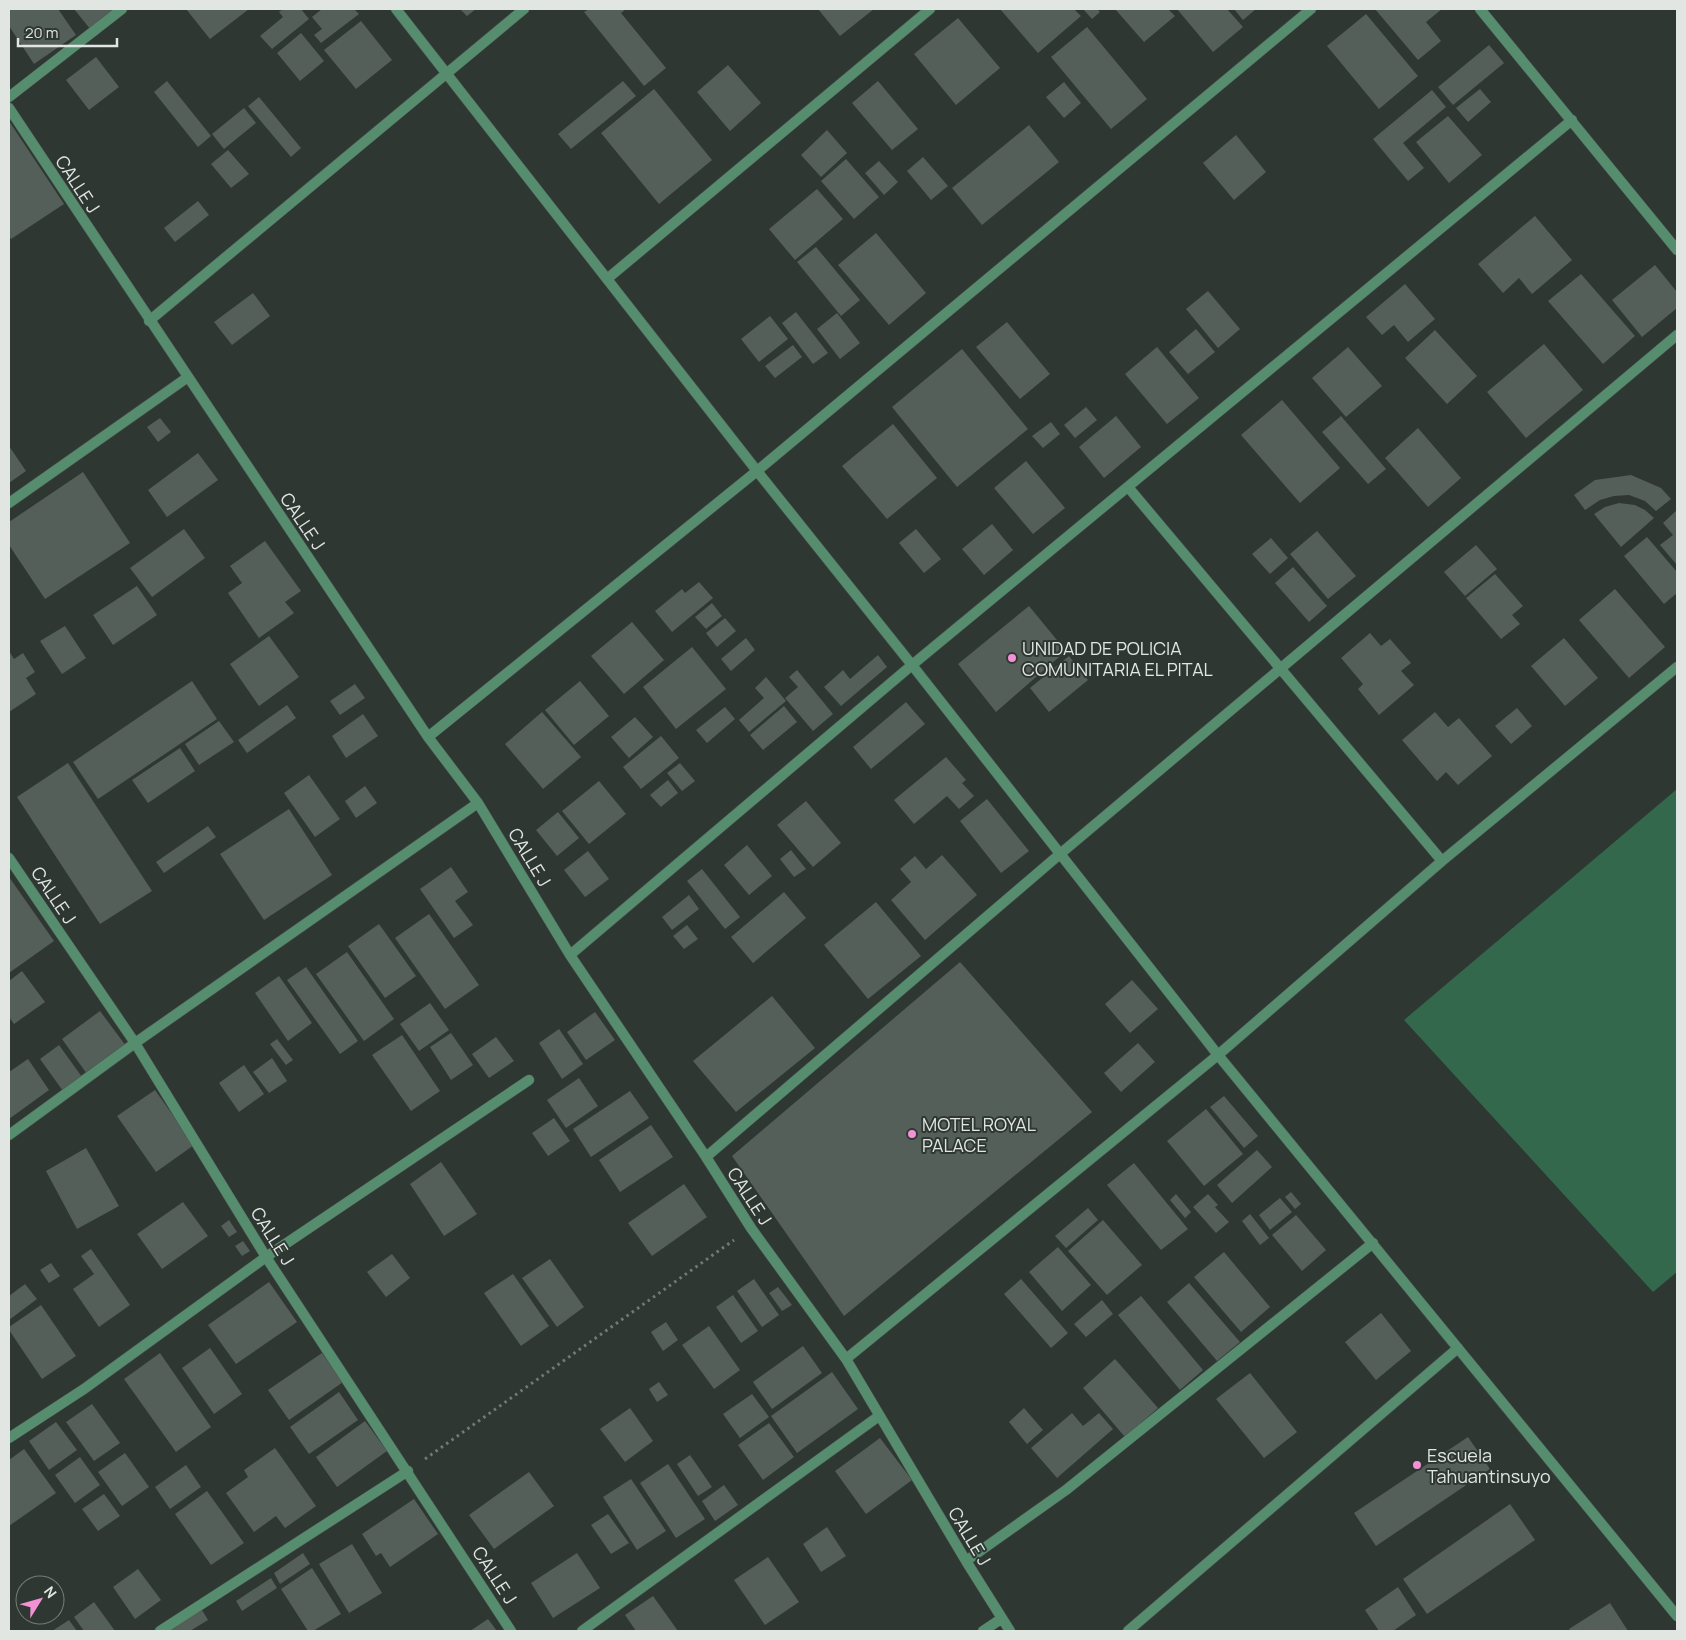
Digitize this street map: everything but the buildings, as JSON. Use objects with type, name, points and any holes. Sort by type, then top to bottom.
[{"type":"street","points":[[9,97],[122,9]]},
{"type":"street","points":[[396,9],[445,75],[1218,1055],[1677,1616]]},
{"type":"street","points":[[149,321],[524,9]]},
{"type":"street","points":[[607,279],[930,9]]},
{"type":"street","points":[[428,737],[757,472],[1311,9]]},
{"type":"street","points":[[1480,9],[1677,250]]},
{"type":"street","name":"CALLE J","points":[[9,108],[149,321],[428,737],[478,803],[570,955],[706,1157],[751,1228],[846,1358],[966,1561],[1010,1631]]},
{"type":"street","points":[[570,955],[912,665],[1572,120]]},
{"type":"street","points":[[706,1157],[1060,854],[1677,335]]},
{"type":"street","points":[[9,503],[188,377]]},
{"type":"street","points":[[1128,487],[1442,861]]},
{"type":"street","points":[[846,1358],[1218,1055],[1442,861],[1677,667]]},
{"type":"street","points":[[9,1135],[135,1043],[478,803]]},
{"type":"street","name":"CALLE J","points":[[9,858],[135,1043],[266,1256],[511,1631]]},
{"type":"street","points":[[9,1438],[84,1389],[266,1256],[529,1080]]},
{"type":"street","points":[[966,1561],[1066,1490],[1373,1243]]},
{"type":"street","points":[[1128,1631],[1458,1348]]},
{"type":"street","points":[[582,1631],[879,1416]]},
{"type":"street","points":[[160,1631],[408,1471]]},
{"type":"street","points":[[983,1631],[1001,1619]]},
{"type":"path","points":[[408,1471],[751,1228]]},
{"type":"green space","points":[[1677,789],[1677,1272],[1653,1292],[1404,1020]]},
{"type":"place","name":"UNIDAD DE POLICIA COMUNITARIA EL PITAL","points":[[1012,658]]},
{"type":"place","name":"MOTEL ROYAL PALACE","points":[[912,1134]]},
{"type":"place","name":"Escuela Tahuantinsuyo","points":[[1417,1465]]}]
